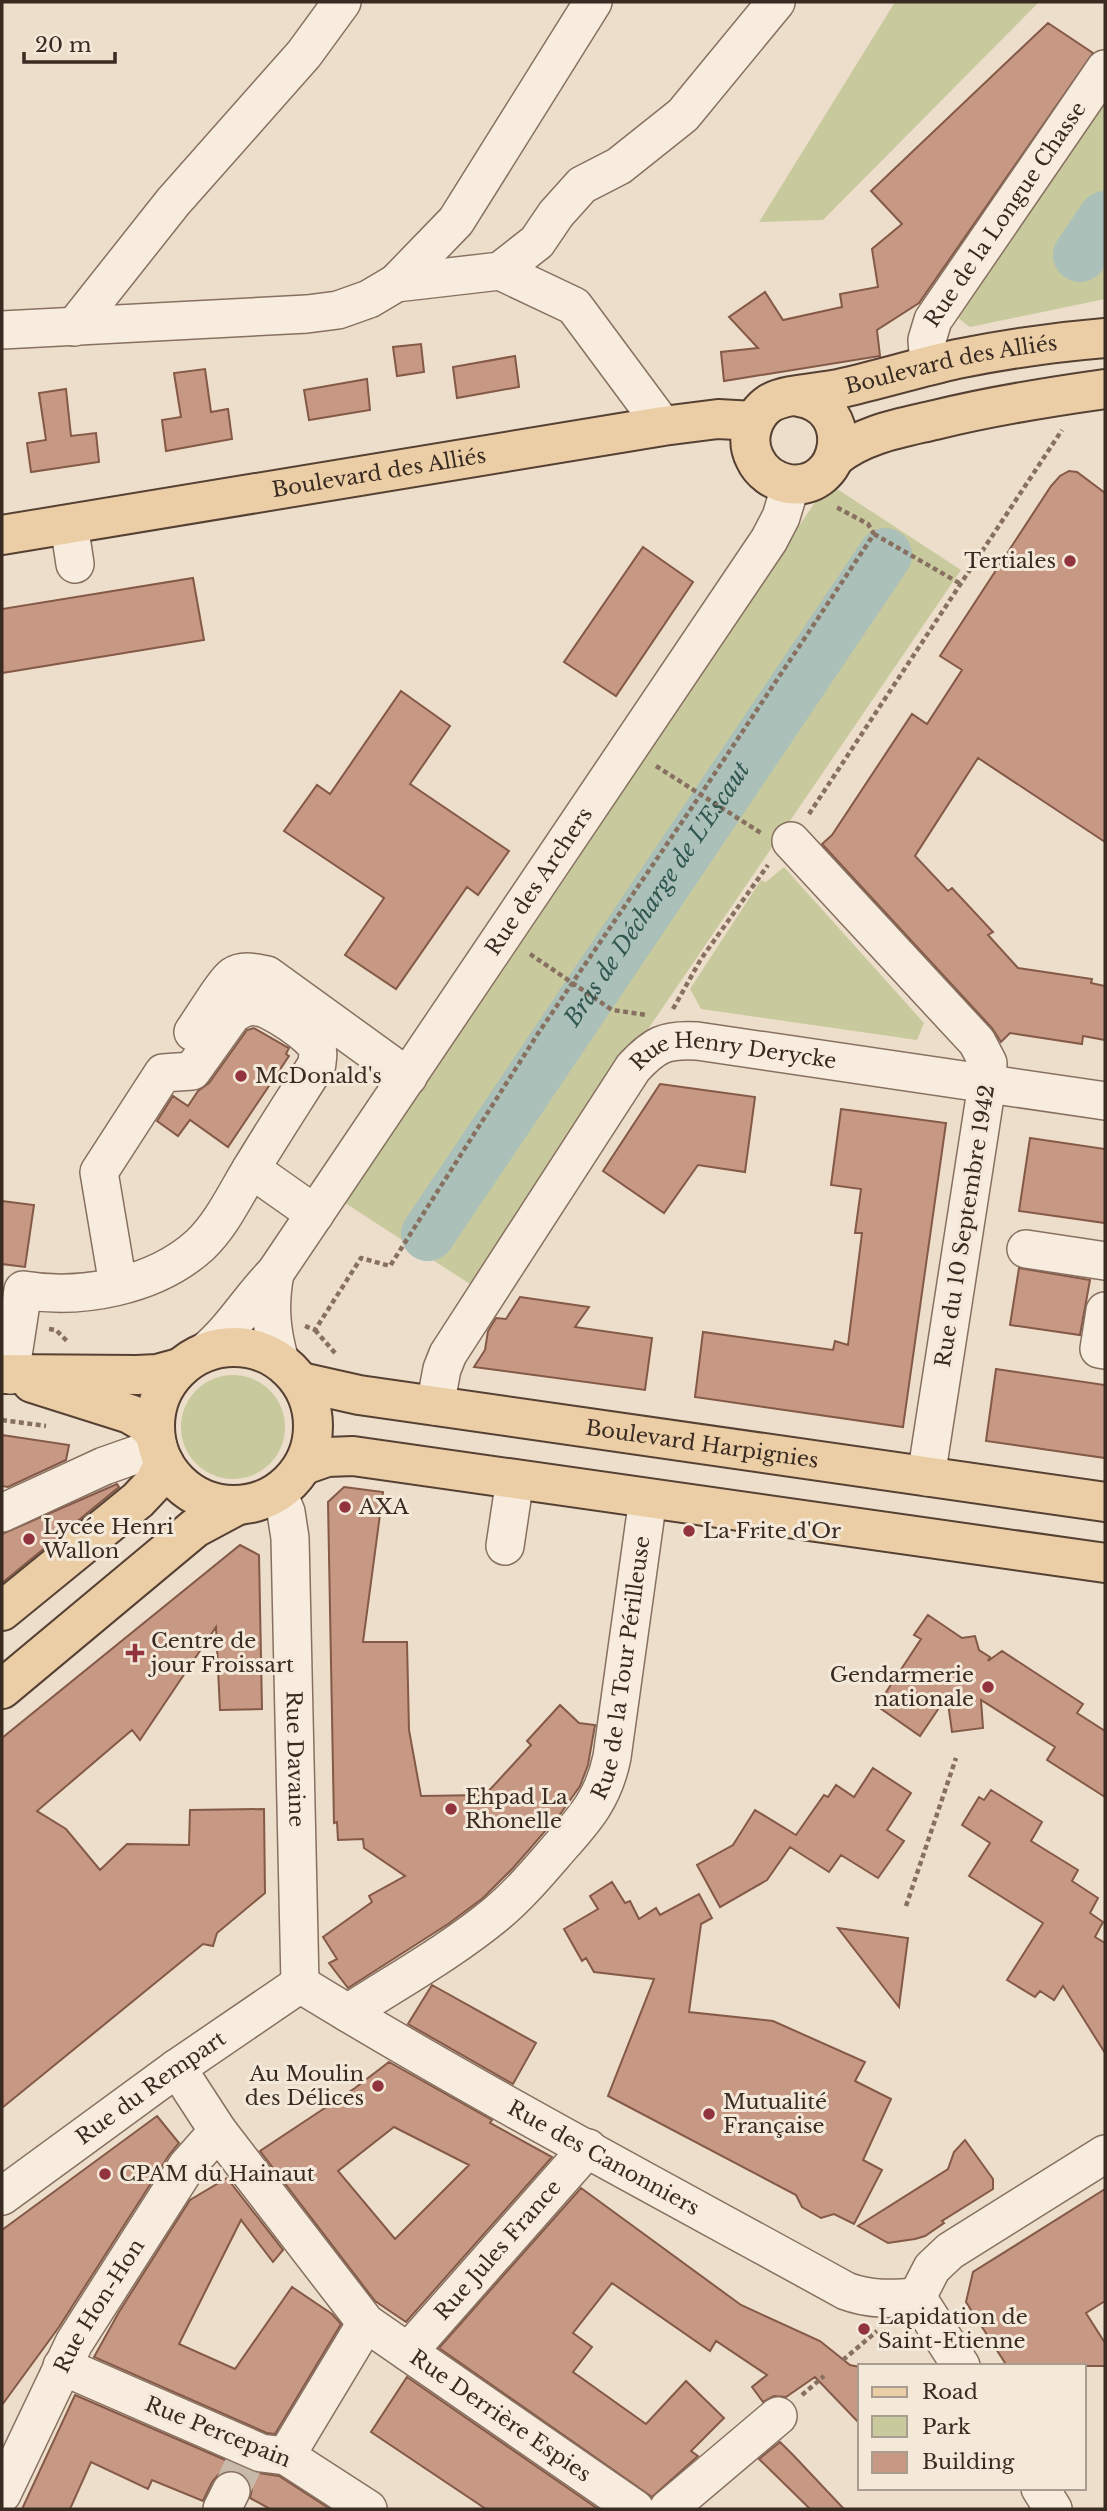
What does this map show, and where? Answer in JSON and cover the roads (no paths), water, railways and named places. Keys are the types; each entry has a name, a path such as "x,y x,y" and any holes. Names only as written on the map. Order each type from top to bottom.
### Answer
{"main road":[{"name":"Boulevard des Alliés","path":"2,535 663,426 718,419 754,421 762,410 785,397 799,397 929,366 1038,345 1105,338"},
{"path":"754,421 750,440 754,459 766,474 791,484 817,477 828,468 835,457 851,445 895,429 995,407 1097,390"},
{"name":"Boulevard des Alliés","path":"799,397 817,403 831,417 838,437 835,457"},
{"name":"Boulevard Harpignies","path":"6,1374 157,1374 225,1347 244,1347 263,1352 291,1372 341,1392 1105,1502"},
{"path":"2,1611 138,1500 154,1483 159,1448 156,1413 162,1393 192,1360"},
{"path":"6,1374 76,1399 130,1414 142,1421 182,1486 199,1497 218,1504 238,1505 259,1501 278,1493 303,1465 311,1447 314,1428 309,1399 291,1372"},
{"path":"303,1465 327,1457 353,1455 1105,1563"},
{"path":"2,1689 195,1528 238,1505"}],"street":[{"path":"74,327 173,202 304,54 342,2"},
{"path":"2,330 284,316 338,310 369,299 396,283 456,221 593,2"},
{"path":"396,283 500,271 537,242 556,214 582,185 619,166 683,115 776,2"},
{"name":"Rue de la Longue Chasse","path":"929,366 927,340 933,320 1105,69"},
{"path":"500,271 574,306 663,426"},
{"name":"Rue des Archers","path":"192,1360 228,1331 249,1300 275,1273 769,540 781,517 791,484"},
{"path":"69,524 75,564"},
{"name":"Rue du 10 Septembre 1942","path":"791,841 977,1042 988,1063 987,1084 926,1477"},
{"path":"118,1285 99,1172 163,1073 234,975 243,972 267,975 408,1077"},
{"path":"6,1374 23,1290 70,1294 118,1285 168,1267 200,1244 223,1215 317,1065 317,1046 270,1010 249,1007 232,1015 192,1071 163,1073"},
{"name":"Rue Henry Derycke","path":"435,1406 442,1369 448,1354 633,1068 649,1050 670,1041 697,1041 1105,1101"},
{"path":"251,1169 315,1214"},
{"path":"1026,1249 1105,1261"},
{"name":"Rue des Archers","path":"275,1273 270,1317 291,1372"},
{"path":"1105,1311 1100,1349 1105,1350"},
{"path":"2,1513 104,1466 159,1448"},
{"path":"505,1546 515,1479"},
{"name":"Rue Davaine","path":"278,1493 286,1512 290,1538 300,1984"},
{"name":"Rue de la Tour Périlleuse","path":"348,2013 495,1915 537,1874 595,1806 608,1777 612,1757 648,1498"},
{"name":"Rue des Canonniers","path":"300,1984 846,2291 883,2299 917,2297"},
{"name":"Rue du Rempart","path":"2,2196 177,2068 300,1984"},
{"name":"Rue Derrière Espies","path":"177,2068 218,2131 366,2323 635,2509"},
{"name":"Rue Hon-Hon","path":"2,2494 74,2343 187,2166 218,2131"},
{"name":"Rue Jules France","path":"408,2352 588,2148"},
{"path":"960,2364 917,2297 932,2268 950,2251 1105,2154"},
{"path":"286,2456 366,2323"},
{"name":"Rue Percepain","path":"62,2366 248,2454 286,2456 368,2509"},
{"path":"668,2509 778,2416"},
{"path":"1041,2490 1053,2509"}],"waterway":[{"name":"Bras de Décharge de L'Escaut","path":"1080,255 1105,218"},
{"name":"Bras de Décharge de L'Escaut","path":"428,1234 885,555"}],"tunnel":[{"path":"231,2491 246,2459"}],"place":[{"name":"Tertiales","path":"1070,561"},
{"name":"McDonald's","path":"241,1076"},
{"name":"AXA","path":"345,1507"},
{"name":"La Frite d'Or","path":"689,1531"},
{"name":"Lycée Henri Wallon","path":"29,1539"},
{"name":"Centre de jour Froissart","path":"135,1653"},
{"name":"Gendarmerie nationale","path":"988,1687"},
{"name":"Ehpad La Rhonelle","path":"451,1809"},
{"name":"Au Moulin des Délices","path":"378,2086"},
{"name":"Mutualité Française","path":"709,2114"},
{"name":"CPAM du Hainaut","path":"105,2174"},
{"name":"Lapidation de Saint-Etienne","path":"864,2329"}]}
